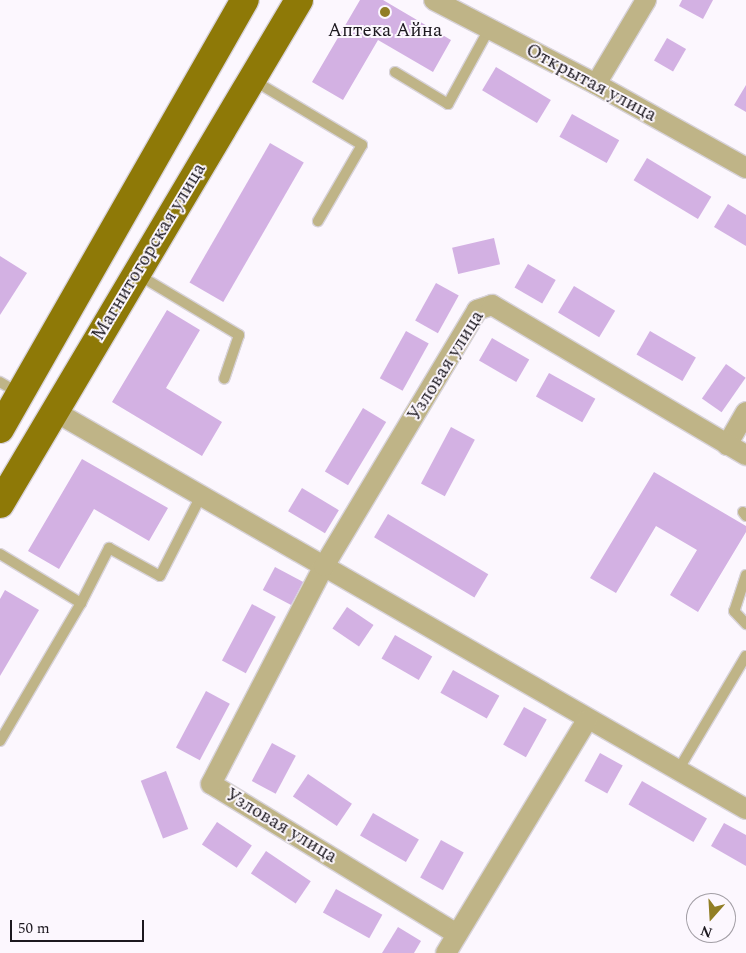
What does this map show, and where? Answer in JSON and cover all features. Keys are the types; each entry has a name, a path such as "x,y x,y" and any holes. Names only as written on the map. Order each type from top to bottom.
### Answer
{"main road":[{"name":"Магнитогорская улица","path":"0,428 10,388 245,0"},
{"name":"Магнитогорская улица","path":"0,504 298,0"}],"street":[{"name":"Открытая улица","path":"434,0 596,84 746,168"},
{"path":"596,84 646,0"},
{"name":"Узловая улица","path":"458,934 212,784 324,566 477,310 485,305 492,305 746,455"},
{"path":"54,410 677,772 746,809"},
{"path":"728,445 746,412"},
{"path":"446,953 587,720"}],"lane":[{"path":"395,72 448,104 489,29"},
{"path":"252,80 362,145 318,221"},
{"path":"136,274 239,335 224,379"},
{"path":"0,741 81,603 109,548 160,576 201,496"},
{"path":"0,554 81,603"},
{"path":"746,575 734,611 746,624"},
{"path":"677,772 746,656"}],"building":[{"path":"360,0 383,0 451,40 433,72 378,40 343,100 312,82"},
{"path":"682,0 713,0 703,19 679,6"},
{"path":"667,38 686,49 673,72 654,61"},
{"path":"496,67 551,100 537,123 482,90"},
{"path":"746,85 746,112 734,105"},
{"path":"572,114 619,140 607,163 559,137"},
{"path":"270,143 304,162 223,302 190,282"},
{"path":"647,158 711,197 698,219 634,180"},
{"path":"728,204 746,215 746,246 714,227"},
{"path":"494,238 500,264 458,274 452,248"},
{"path":"0,256 27,273 0,315"},
{"path":"528,264 556,280 542,303 514,287"},
{"path":"436,283 459,296 438,333 415,321"},
{"path":"574,286 615,311 599,337 558,313"},
{"path":"167,310 200,330 166,388 222,422 202,456 112,402"},
{"path":"406,331 429,344 403,391 380,378"},
{"path":"650,331 696,358 682,381 636,354"},
{"path":"492,338 529,360 516,382 479,361"},
{"path":"726,364 746,378 722,412 702,398"},
{"path":"549,373 595,399 582,422 536,397"},
{"path":"363,408 386,422 348,485 325,471"},
{"path":"451,427 475,440 445,496 421,484"},
{"path":"82,459 168,508 149,541 94,509 59,569 28,551"},
{"path":"654,472 746,526 746,532 698,612 670,595 697,550 656,526 616,593 590,578"},
{"path":"302,488 339,510 325,533 288,511"},
{"path":"388,514 488,574 474,597 374,537"},
{"path":"275,567 303,582 291,605 263,590"},
{"path":"5,590 39,610 0,676 0,599"},
{"path":"252,604 276,617 246,673 222,661"},
{"path":"347,607 374,625 359,646 332,629"},
{"path":"395,635 432,656 419,680 382,658"},
{"path":"453,670 499,696 487,718 440,693"},
{"path":"206,691 230,704 200,760 176,748"},
{"path":"524,707 547,720 526,757 503,745"},
{"path":"272,743 296,756 276,794 252,781"},
{"path":"600,753 623,766 607,794 584,781"},
{"path":"166,771 188,829 163,839 141,781"},
{"path":"308,774 352,804 337,826 293,796"},
{"path":"642,781 707,818 693,842 628,804"},
{"path":"373,813 419,840 406,862 360,836"},
{"path":"217,822 252,845 237,868 202,844"},
{"path":"724,823 746,835 746,866 711,846"},
{"path":"441,840 464,853 443,890 420,878"},
{"path":"266,851 311,881 296,904 251,873"},
{"path":"336,889 382,915 369,938 323,913"},
{"path":"398,927 421,941 414,953 382,953"}],"place":[{"name":"Аптека Айна","path":"385,12"}]}
